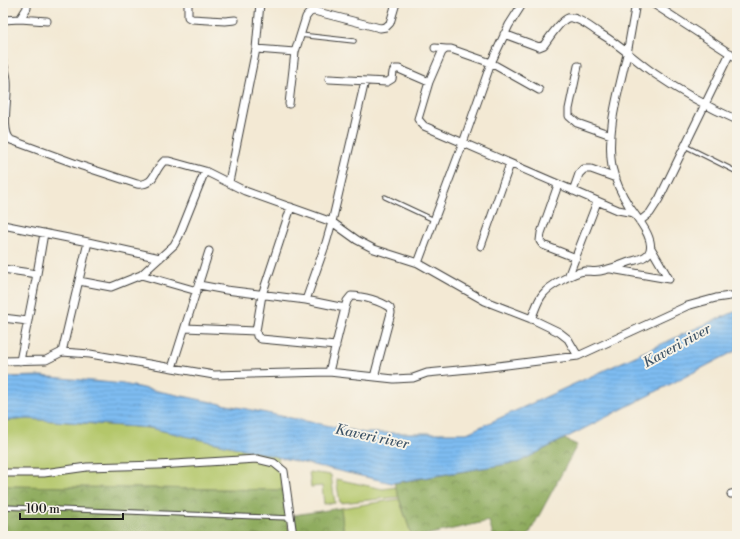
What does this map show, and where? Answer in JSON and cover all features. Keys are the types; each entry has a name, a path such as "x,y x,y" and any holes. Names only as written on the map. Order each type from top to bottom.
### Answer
{"street":[{"path":"20,19 27,3"},
{"path":"188,3 188,17 192,19 225,21 235,20"},
{"path":"229,182 256,49 260,3"},
{"path":"289,104 295,52 306,17 310,12 314,11 380,28 386,27 390,22 396,3"},
{"path":"610,268 669,279 651,248 650,241 640,221 625,197 616,178 612,163 611,135 616,101 636,3"},
{"path":"652,3 737,58"},
{"path":"733,3 737,6"},
{"path":"418,263 491,63 520,4"},
{"path":"504,34 539,47 544,45 564,20 570,18 576,19 606,37 674,87 737,120"},
{"path":"3,20 20,19 47,21"},
{"path":"435,48 451,49 491,63 539,90"},
{"path":"256,49 295,52"},
{"path":"446,49 442,52 429,82 418,119 424,126 597,202 618,210 634,213"},
{"path":"640,221 654,208 730,53"},
{"path":"3,62 5,81 3,129 7,138 89,169 137,184 143,185 148,183 164,161 205,171 245,191 332,222 357,240 374,248 418,263 485,302 531,319 563,335 568,339 578,356"},
{"path":"578,66 569,109 569,116 577,123 611,135"},
{"path":"329,79 390,81 395,69 399,69 429,82"},
{"path":"306,300 332,222 365,81"},
{"path":"481,246 510,164"},
{"path":"573,191 579,174 584,169 591,169 616,178"},
{"path":"79,282 111,287 141,276 174,245 205,171"},
{"path":"558,185 541,233 540,241 544,245 576,258"},
{"path":"568,277 597,202"},
{"path":"291,207 262,295 256,331 257,336 261,339 336,346"},
{"path":"3,225 160,258"},
{"path":"20,361 44,233"},
{"path":"62,352 88,242"},
{"path":"531,319 539,299 551,287 580,272 598,271 642,258 648,254 651,248"},
{"path":"172,368 210,251"},
{"path":"3,269 37,274"},
{"path":"141,276 198,288 306,300 344,308"},
{"path":"3,361 46,360 62,352 90,354 214,375 329,372 394,379 413,378 427,373 578,356 687,306 716,298 737,295"},
{"path":"329,372 344,308 351,296 357,296 385,304 390,308 374,377"},
{"path":"3,318 28,322"},
{"path":"184,328 256,331"},
{"path":"3,473 44,473 87,467 158,465 257,459 274,463 284,471 293,536"}],"lane":[{"path":"300,35 354,42"},
{"path":"685,146 737,172"},
{"path":"386,197 434,220"},
{"path":"3,507 290,518"}],"green space":[{"path":"28,419 150,428 278,457 283,490 3,486 3,421"},
{"path":"564,439 577,445 528,536 493,536 489,521 421,536 412,536 394,483 519,462"},
{"path":"309,472 331,475 335,503 324,504 322,486 311,487"},
{"path":"336,479 383,489 396,487 399,497 340,503"},
{"path":"3,486 283,490 290,536 86,536 60,534 59,536 3,536"},
{"path":"399,499 412,536 344,536 341,508"},
{"path":"341,508 344,536 296,536 294,515"}],"water":[{"name":"Kaveri river","path":"737,311 737,350 519,462 392,483 150,428 28,419 3,421 3,377 41,376 123,384 365,433 467,433"}]}
